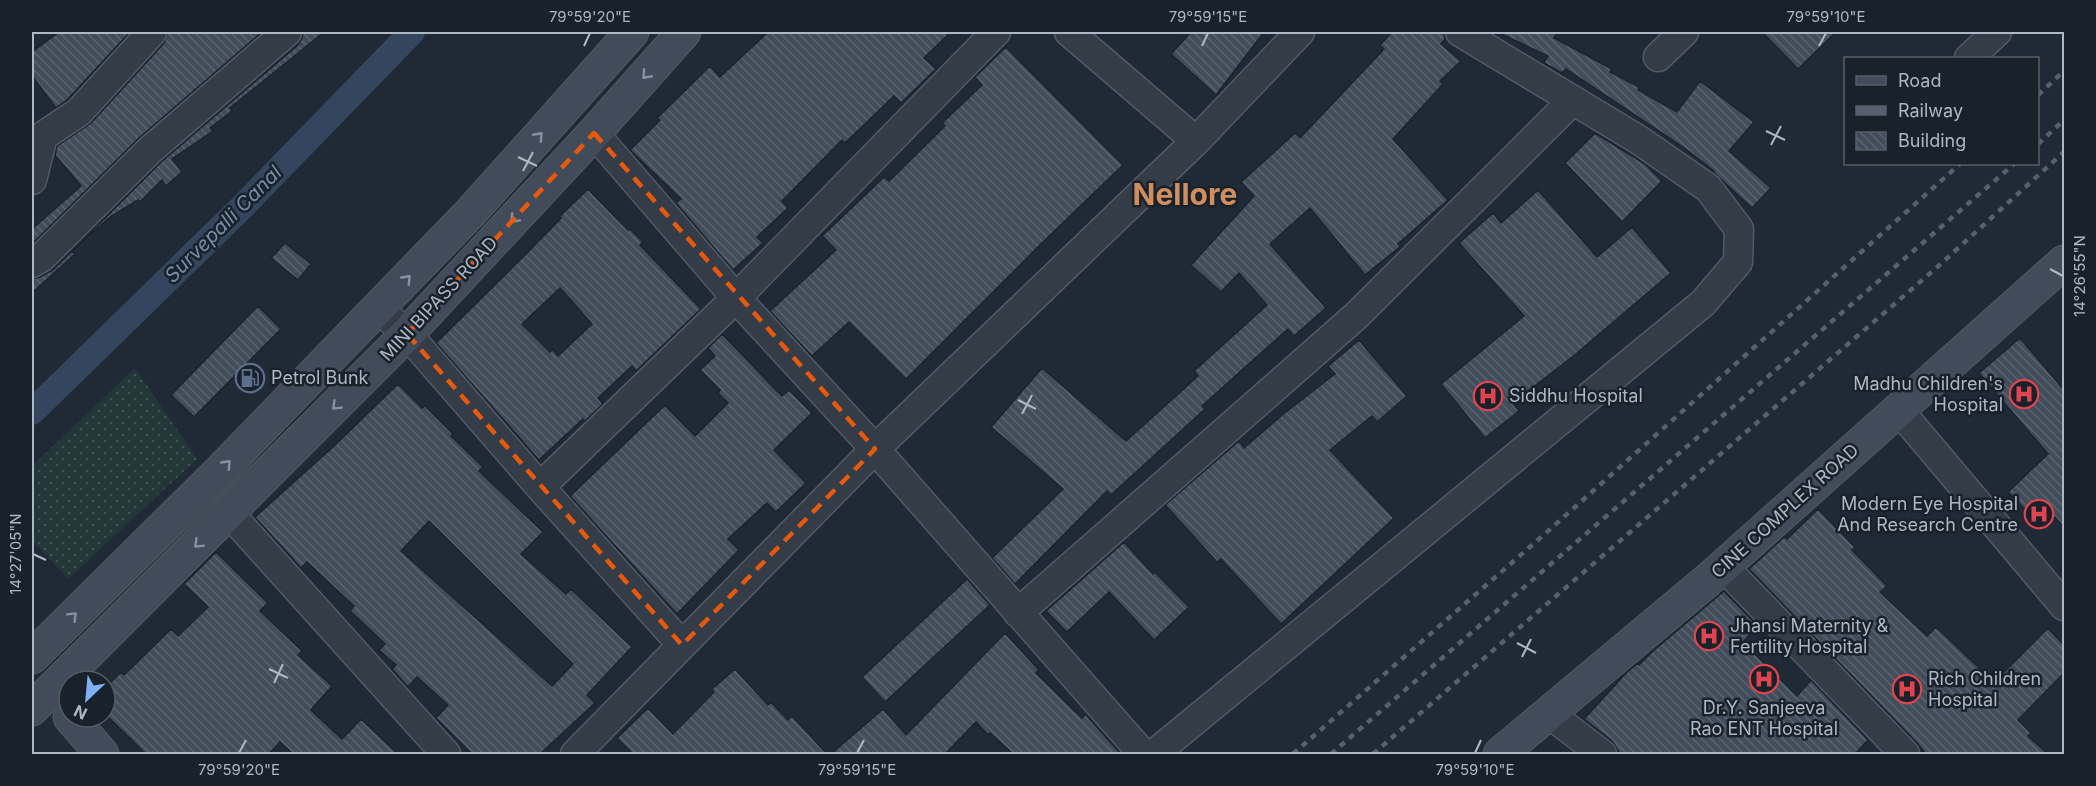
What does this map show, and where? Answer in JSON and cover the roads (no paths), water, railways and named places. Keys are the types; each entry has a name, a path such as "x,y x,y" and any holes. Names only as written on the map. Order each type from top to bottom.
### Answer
{"main road":[{"path":"34,648 219,472 471,212 632,32"},
{"name":"MINI BIPASS ROAD","path":"40,700 407,334 594,134 684,32"},
{"name":"CINE COMPLEX ROAD","path":"1500,754 1723,566 2064,262"},
{"path":"40,700 57,709"},
{"path":"81,729 102,754"}],"street":[{"path":"32,180 43,136 79,112 152,32"},
{"path":"32,263 41,258 150,150 287,32"},
{"path":"540,487 736,298 996,32"},
{"path":"1069,32 1196,141"},
{"path":"575,754 875,449 1196,141 1300,32"},
{"path":"1154,754 1704,303 1738,262 1739,229 1708,188 1639,140 1460,32"},
{"path":"1658,57 1684,32"},
{"path":"1970,57 1998,32"},
{"path":"1018,613 1356,316 1573,100"},
{"path":"594,134 736,298 875,449 1143,754"},
{"path":"378,308 407,334 682,645"},
{"path":"1898,409 2064,606"},
{"path":"229,513 446,754"},
{"path":"1723,566 1905,754"},
{"path":"1548,712 1602,754"}],"waterway":[{"name":"Survepalli Canal","path":"32,412 240,209 412,32"}],"railway":[{"path":"2039,94 2064,71"},
{"path":"2039,143 2064,120"},
{"path":"1373,754 1935,269 2064,152"},
{"path":"1293,754 1547,532 1959,165"},
{"path":"1331,754 2013,165"}],"place":[{"name":"Petrol Bunk","path":"250,378"},
{"name":"Madhu Children's Hospital","path":"2024,394"},
{"name":"Siddhu Hospital","path":"1488,396"},
{"name":"Modern Eye Hospital And Research Centre","path":"2039,514"},
{"name":"Jhansi Maternity & Fertility Hospital","path":"1709,636"},
{"name":"Dr.Y. Sanjeeva Rao ENT Hospital","path":"1764,679"},
{"name":"Rich Children Hospital","path":"1907,689"}],"district":[{"name":"Nellore","path":"1185,195"}]}
